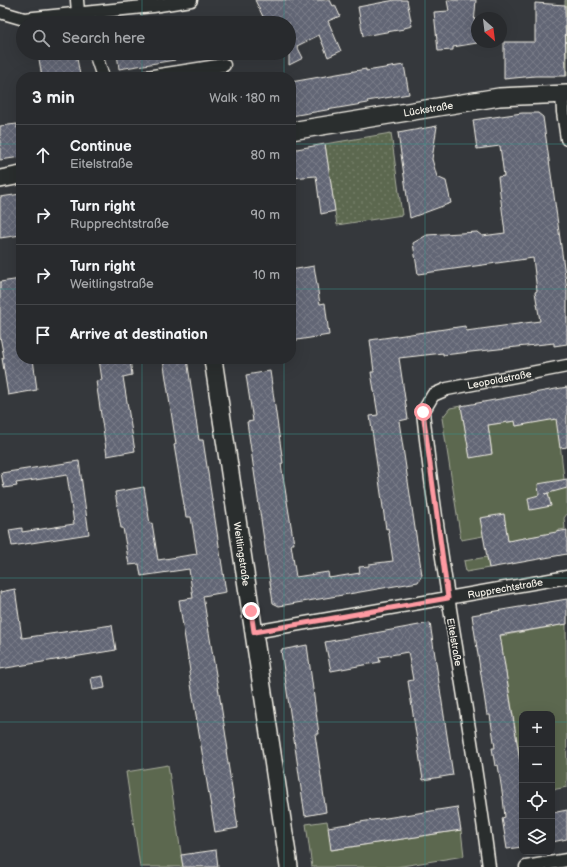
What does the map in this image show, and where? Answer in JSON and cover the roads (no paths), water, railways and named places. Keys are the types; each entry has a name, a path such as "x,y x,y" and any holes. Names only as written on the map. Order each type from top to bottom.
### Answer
{"street":[{"path":"77,0 80,16"},
{"path":"92,16 191,0"},
{"path":"0,12 16,17"},
{"path":"97,60 101,72"},
{"path":"179,72 224,65"},
{"path":"565,94 563,112 567,139"},
{"name":"Lückstraße","path":"296,130 499,97 565,94"},
{"path":"0,179 16,176"},
{"name":"Weitlingstraße","path":"214,364 289,867"},
{"name":"Leopoldstraße","path":"433,395 446,390 567,366"},
{"name":"Eitelstraße","path":"433,395 423,412 448,598 459,661 489,867"},
{"name":"Rupprechtstraße","path":"254,632 567,577"},
{"path":"526,867 567,860"}]}
